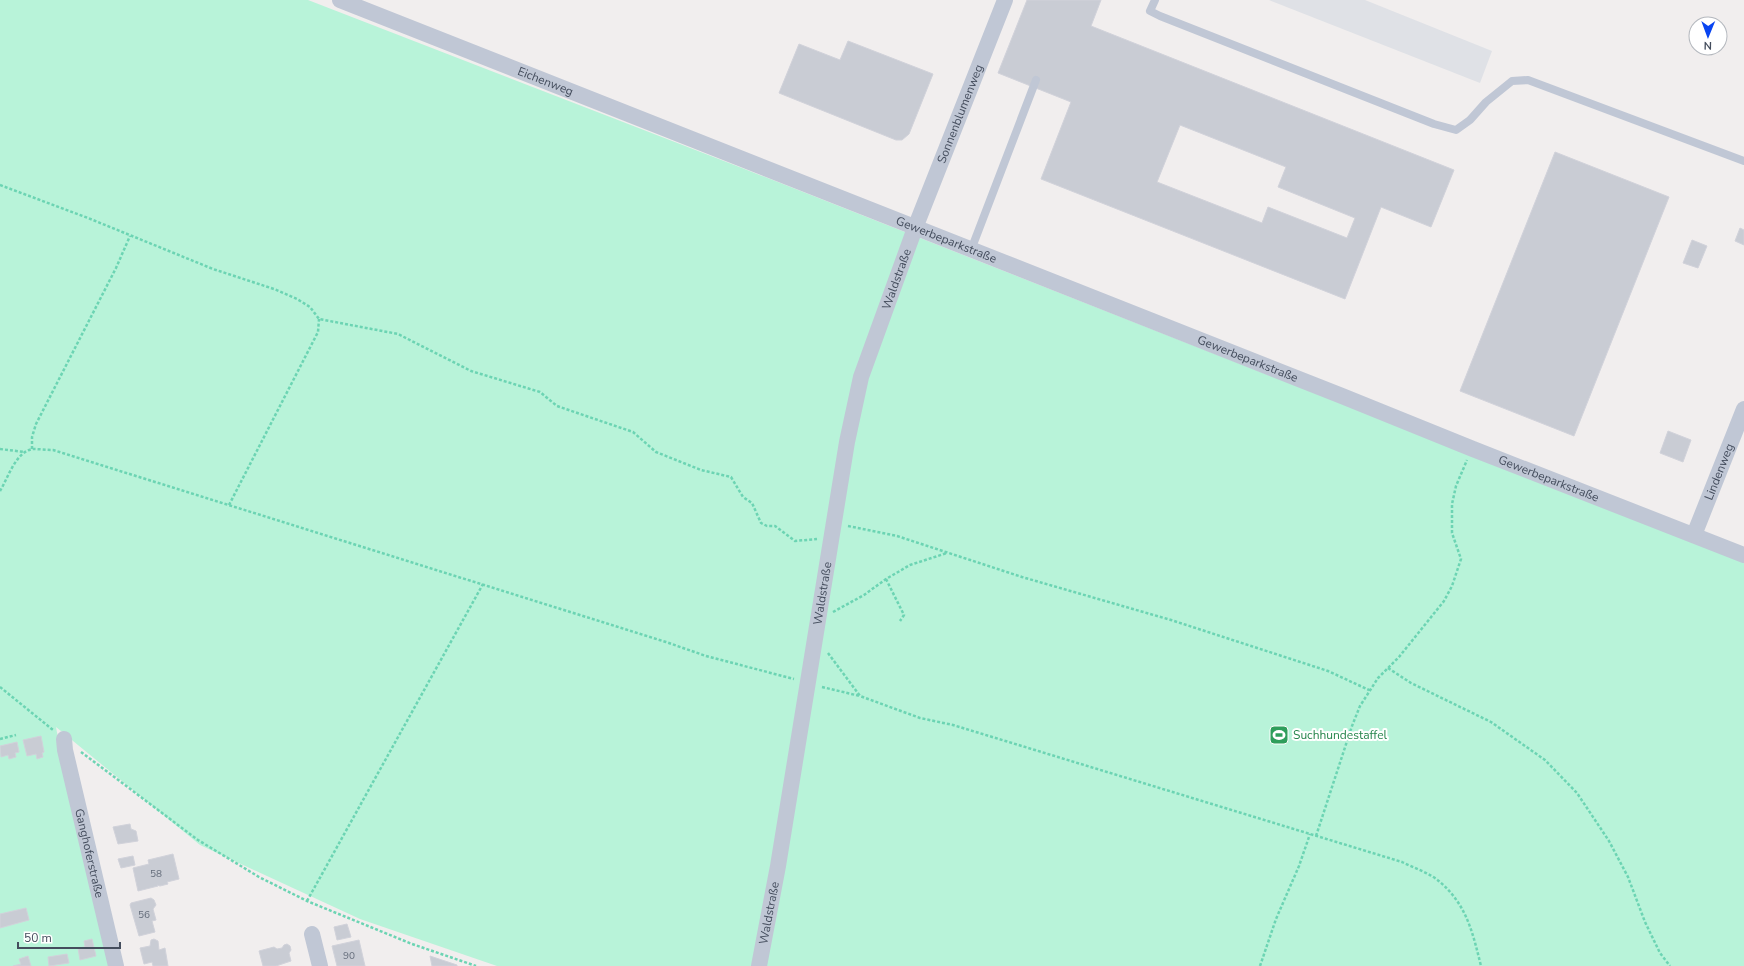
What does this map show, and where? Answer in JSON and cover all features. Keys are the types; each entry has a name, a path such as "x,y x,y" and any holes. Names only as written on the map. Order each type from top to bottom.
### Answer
{"street":[{"name":"Eichenweg","path":"340,0 751,163"},
{"name":"Sonnenblumenweg","path":"915,228 1005,0"},
{"name":"Gewerbeparkstraße","path":"751,163 1744,555"},
{"name":"Waldstraße","path":"759,966 778,866 834,532 847,442 861,377 915,228"},
{"name":"Lindenweg","path":"1694,535 1744,409"},
{"name":"Ganghoferstraße","path":"64,739 65,750 116,966"},
{"path":"312,934 320,966"}],"lane":[{"path":"1154,0 1150,11 1160,16 1434,124 1456,130 1470,120 1486,102 1512,81 1528,80 1744,161"},
{"path":"971,250 1036,80"}],"path":[{"path":"0,185 88,218 213,269 274,289 297,299 310,308 319,319 398,334 471,371 540,392 556,406 633,432 656,452 701,470 731,477 743,497 752,503 760,523 767,526 775,526 795,541 834,532 897,536 948,553 959,555 1022,577 1164,618 1282,656 1328,671 1370,690"},
{"path":"32,449 32,437 36,424 116,268 130,236"},
{"path":"229,505 318,332 319,319"},
{"path":"0,449 24,452 32,449 52,450 483,584 706,656 860,696 920,718 953,725 1402,862 1439,881 1457,899 1469,922 1481,966"},
{"path":"1316,836 1352,726 1370,690 1444,601 1457,572 1461,559 1452,533 1452,504 1462,469 1473,449"},
{"path":"0,490 24,452"},
{"path":"819,615 833,612 864,595 886,579 910,565 948,553"},
{"path":"886,579 904,615 900,621"},
{"path":"307,901 483,584"},
{"path":"816,638 860,696"},
{"path":"1388,668 1411,683 1491,722 1545,760 1577,793 1609,841 1628,877 1644,922 1660,953 1670,966"},
{"path":"0,687 64,739 198,840 259,877 307,901 412,944 476,966"},
{"path":"0,739 16,735"},
{"path":"1260,966 1276,919 1299,866 1310,834"}],"shaded area":[{"path":"1269,0 1365,0 1492,51 1480,83"}],"green space":[{"path":"0,0 308,0 742,168 1744,562 1744,966 497,966 360,919 200,845 56,727 64,770 110,966 0,966"}],"building":[{"path":"1027,0 1101,0 1091,26 1454,170 1431,227 1381,207 1345,299 1041,179 1071,102 998,73","holes":["1180,125 1286,167 1278,187 1355,218 1347,238 1268,207 1262,223 1157,182"]},
{"path":"848,41 933,74 909,134 902,140 896,140 779,93 799,44 840,60"},
{"path":"1555,152 1669,197 1574,436 1460,391"},
{"path":"1740,228 1744,230 1744,245 1735,241"},
{"path":"1692,240 1707,246 1698,268 1683,263"},
{"path":"1668,431 1691,440 1683,462 1660,453"},
{"path":"41,736 44,752 42,753 43,757 37,759 36,754 27,756 23,740"},
{"path":"17,742 19,752 15,753 16,757 9,759 8,755 1,757 0,746"},
{"path":"130,824 131,829 136,831 138,841 118,844 113,827"},
{"path":"173,854 179,879 167,882 168,884 160,886 157,885 158,886 138,891 133,868 149,864 148,860"},
{"path":"133,856 135,865 121,868 118,859"},
{"path":"151,898 154,900 156,905 153,909 156,920 152,921 155,932 139,936 130,905 131,903"},
{"path":"26,908 29,920 0,928 0,914"},
{"path":"347,924 351,937 337,940 334,927"},
{"path":"92,939 96,956 80,960 78,948 85,947 84,941"},
{"path":"154,939 158,941 159,950 165,948 168,966 153,966 152,962 144,964 140,948 150,946 151,940"},
{"path":"359,940 365,966 337,966 332,946"},
{"path":"287,944 290,946 291,950 289,953 291,961 276,966 263,966 259,951 274,947 277,949 282,948"},
{"path":"67,954 69,963 49,966 48,957"},
{"path":"28,956 31,966 13,966 21,964 19,959"},
{"path":"430,956 457,965 457,966 432,966"}],"place":[{"name":"Suchhundestaffel","path":"1279,735"}]}
